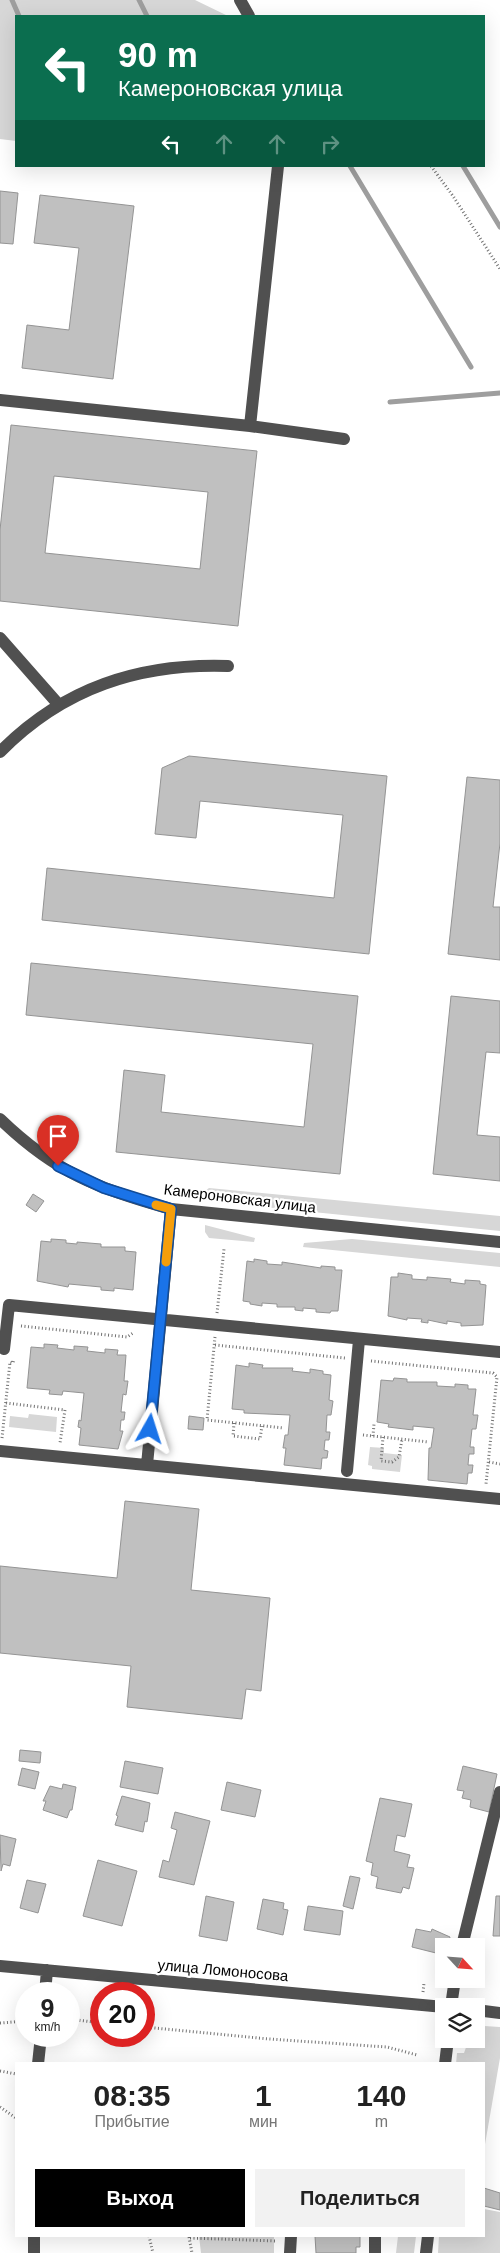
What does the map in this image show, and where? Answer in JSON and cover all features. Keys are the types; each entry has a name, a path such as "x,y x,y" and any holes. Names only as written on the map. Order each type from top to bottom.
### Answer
{"street":[{"path":"240,0 248,15"},
{"path":"250,426 278,167"},
{"path":"0,400 250,426 344,439"},
{"path":"0,638 59,705"},
{"path":"0,752 46,712 106,683 161,668 228,666"},
{"name":"Камероновская улица","path":"0,1119 29,1147 80,1178 120,1194 171,1209 500,1242"},
{"path":"147,1465 171,1209"},
{"path":"9,1351 10,1305 359,1340 500,1352"},
{"path":"347,1471 359,1340"},
{"path":"0,1451 500,1499"},
{"path":"464,1938 500,1792"},
{"name":"улица Ломоносова","path":"0,1966 435,2006"},
{"path":"46,1982 47,1970"},
{"path":"485,2011 500,2013"},
{"path":"38,2062 40,2047"},
{"path":"445,2062 447,2048"},
{"path":"34,2237 34,2253"},
{"path":"375,2237 375,2253"},
{"path":"426,2253 428,2237"}],"path":[{"path":"431,167 454,196 500,269"},
{"path":"224,1249 207,1420 284,1428"},
{"path":"18,1326 127,1336 133,1333"},
{"path":"214,1345 494,1373 497,1377 486,1487"},
{"path":"9,1351 13,1363 10,1362 2,1438 10,1439"},
{"path":"6,1403 65,1410 62,1444 53,1443"},
{"path":"234,1423 233,1436 260,1439 262,1426"},
{"path":"373,1436 374,1424"},
{"path":"350,1434 429,1442"},
{"path":"383,1437 381,1461 392,1462 400,1457 402,1439"},
{"path":"489,1462 500,1464"},
{"path":"0,2023 15,2022"},
{"path":"155,2027 249,2038 387,2047 417,2055"},
{"path":"0,2071 15,2074"},
{"path":"0,2106 15,2117"},
{"path":"149,2237 153,2253"},
{"path":"192,2253 190,2237 290,2244"}],"shaded area":[{"path":"0,0 195,0 226,15 15,15 15,141 0,139"},
{"path":"209,1188 500,1216 500,1231 216,1202 216,1198 202,1197 202,1193"},
{"path":"205,1225 255,1238 254,1242 209,1238 205,1232"},
{"path":"352,1239 500,1253 500,1267 303,1247 304,1243"},
{"path":"29,1414 57,1417 56,1432 9,1427 10,1416 28,1418"},
{"path":"370,1447 384,1448 384,1453 402,1455 400,1472 372,1469 372,1466 368,1465"},
{"path":"485,2026 500,2027 500,2058 485,2144 485,2062 456,2062 457,2053 464,2053 466,2048 485,2048"},
{"path":"485,2209 500,2212 500,2253 438,2253 439,2237 485,2237"},
{"path":"199,2237 274,2237 274,2253 201,2253"},
{"path":"398,2237 416,2237 414,2253 396,2253"}],"building":[{"path":"0,191 18,193 13,244 0,243"},
{"path":"40,195 134,206 113,379 22,368 27,325 69,330 79,248 34,243"},
{"path":"11,425 257,451 238,626 0,601 0,530","holes":["54,476 208,492 200,569 45,553"]},
{"path":"189,756 387,776 369,954 42,920 47,868 334,898 343,815 200,801 196,838 155,834 162,768"},
{"path":"467,777 500,780 500,843 493,907 500,907 500,960 448,954"},
{"path":"31,963 358,996 340,1174 116,1152 124,1070 165,1075 161,1112 304,1127 313,1044 26,1015"},
{"path":"451,996 500,1001 500,1053 486,1052 477,1135 500,1137 500,1181 433,1174"},
{"path":"33,1194 44,1201 36,1212 26,1205"},
{"path":"51,1239 66,1240 66,1243 101,1244 101,1247 125,1247 125,1251 136,1252 133,1290 114,1288 114,1291 101,1290 101,1287 69,1284 68,1287 37,1281 41,1241 51,1242"},
{"path":"254,1259 267,1261 267,1264 282,1265 282,1262 321,1268 321,1266 335,1267 335,1270 342,1270 338,1311 331,1311 330,1313 316,1312 316,1309 303,1308 303,1311 295,1310 295,1307 277,1307 277,1304 262,1303 262,1306 243,1301 247,1261 254,1262"},
{"path":"398,1273 412,1275 412,1279 427,1280 427,1277 451,1279 450,1282 465,1284 465,1280 480,1281 480,1284 486,1285 483,1325 461,1326 461,1323 447,1321 447,1324 428,1320 428,1323 421,1322 422,1319 407,1318 407,1320 388,1316 391,1277 398,1277"},
{"path":"44,1344 58,1345 57,1348 74,1350 74,1346 88,1347 87,1351 105,1353 105,1349 118,1350 117,1355 126,1355 124,1381 128,1381 126,1395 123,1394 121,1412 125,1412 124,1420 121,1420 120,1431 123,1431 118,1449 79,1445 81,1428 78,1427 79,1420 81,1421 84,1393 63,1391 62,1395 49,1394 50,1390 27,1388 31,1347 44,1348"},
{"path":"249,1363 263,1365 262,1368 293,1368 292,1371 310,1373 310,1369 323,1371 323,1374 331,1375 329,1400 333,1401 331,1415 327,1415 326,1432 330,1432 329,1440 325,1440 324,1450 328,1451 327,1458 322,1458 321,1469 284,1465 286,1448 283,1448 285,1435 288,1435 290,1415 244,1413 244,1410 232,1409 236,1365 249,1367"},
{"path":"394,1378 407,1379 407,1382 437,1382 437,1386 455,1387 455,1384 468,1385 468,1389 476,1389 473,1415 478,1415 476,1429 472,1429 470,1447 474,1447 474,1454 469,1454 468,1465 473,1465 472,1473 468,1473 467,1484 428,1480 429,1448 431,1448 434,1428 413,1426 413,1430 388,1427 389,1424 377,1422 381,1380 393,1381"},
{"path":"189,1416 204,1418 203,1430 188,1429"},
{"path":"125,1501 199,1509 191,1590 270,1598 261,1691 246,1689 242,1719 127,1707 131,1666 0,1653 0,1566 117,1578"},
{"path":"20,1750 41,1752 40,1763 19,1761"},
{"path":"125,1761 163,1768 158,1794 120,1787"},
{"path":"463,1766 497,1774 489,1812 470,1807 471,1800 462,1798 464,1791 457,1790"},
{"path":"22,1768 39,1772 35,1789 18,1785"},
{"path":"227,1782 261,1790 255,1817 221,1810"},
{"path":"63,1784 76,1787 72,1810 70,1810 67,1818 43,1810 46,1801 43,1801 50,1786 62,1789"},
{"path":"122,1796 150,1803 147,1822 145,1821 143,1832 115,1825"},
{"path":"380,1798 412,1804 405,1837 397,1835 394,1851 410,1855 407,1867 414,1868 409,1889 403,1887 401,1893 376,1888 378,1877 371,1875 373,1863 366,1861"},
{"path":"175,1812 210,1821 194,1885 159,1877 163,1860 169,1862 177,1830 171,1828"},
{"path":"0,1835 16,1839 10,1866 3,1864 1,1871"},
{"path":"98,1860 137,1871 122,1926 83,1916"},
{"path":"350,1876 360,1878 353,1909 343,1906"},
{"path":"27,1880 46,1884 38,1913 20,1908"},
{"path":"206,1896 234,1902 227,1941 199,1936"},
{"path":"496,1896 500,1896 500,1936 493,1936"},
{"path":"263,1899 284,1903 283,1909 288,1910 283,1935 257,1929"},
{"path":"308,1906 343,1911 340,1935 304,1930"},
{"path":"416,1929 431,1932 432,1929 450,1937 435,1938 435,1953 412,1947"},
{"path":"485,2188 500,2193 500,2210 485,2206"},
{"path":"315,2237 360,2237 360,2247 356,2247 356,2253 316,2253"}],"waterway":[{"path":"12,0 19,15"},
{"path":"139,0 146,15"},
{"path":"351,167 471,367"},
{"path":"464,167 500,227"},
{"path":"390,402 500,393"}],"slow traffic":[{"path":"156,1205 171,1209 166,1262"}],"route":[{"path":"58,1166 104,1188 171,1209 150,1429"}]}
